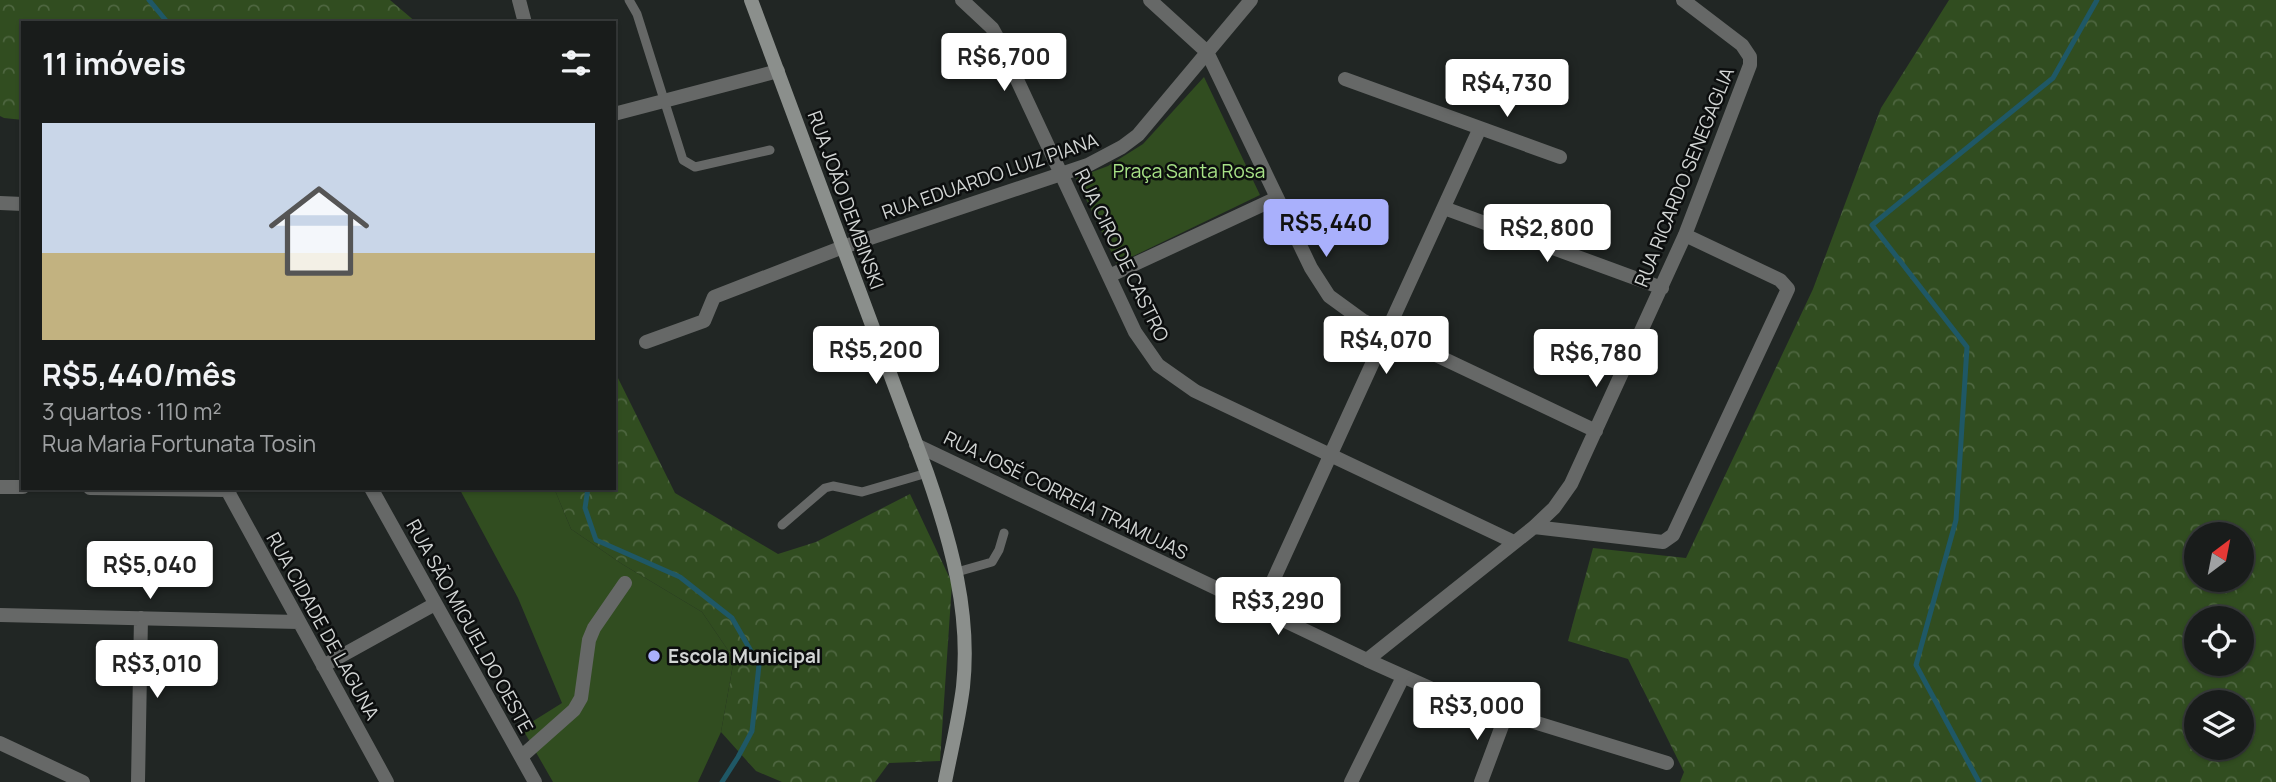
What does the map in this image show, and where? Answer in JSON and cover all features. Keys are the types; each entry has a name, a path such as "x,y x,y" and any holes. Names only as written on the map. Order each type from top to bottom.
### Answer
{"main road":[{"name":"RUA JOÃO DEMBINSKI","path":"751,0 950,541 964,627 963,686 945,782"}],"street":[{"path":"519,0 524,21"},
{"name":"RUA CIRO DE CASTRO","path":"962,0 998,37 1135,332 1157,365 1195,391 1514,542"},
{"path":"1150,0 1207,52 1311,268 1329,296 1345,309 1387,333 1596,431"},
{"name":"RUA EDUARDO LUIZ PIANA","path":"646,341 704,321 714,297 843,247 1105,158 1138,135 1251,0"},
{"name":"RUA RICARDO SENEGAGLIA","path":"1367,660 1534,527 1564,496 1596,431 1685,235 1748,72 1750,57 1742,45 1684,0"},
{"path":"616,113 778,71"},
{"path":"1345,79 1560,157"},
{"path":"1260,609 1480,128"},
{"path":"1109,276 1277,198"},
{"path":"0,203 21,204"},
{"path":"1444,208 1662,288"},
{"path":"1534,527 1663,542 1673,535 1788,289 1780,281 1685,235"},
{"name":"RUA JOSÉ CORREIA TRAMUJAS","path":"916,445 1443,694 1667,763"},
{"path":"0,487 21,487"},
{"name":"RUA CIDADE DE LAGUNA","path":"229,490 387,782"},
{"name":"RUA SÃO MIGUEL DO OESTE","path":"372,490 535,782"},
{"path":"521,757 574,710 583,691 589,640 594,628 625,583"},
{"path":"323,666 435,604"},
{"path":"0,615 299,622"},
{"path":"138,782 141,618"},
{"path":"1350,782 1403,677"},
{"path":"1481,782 1506,715"},
{"path":"0,743 83,782"}],"lane":[{"path":"629,0 665,100 683,160 695,167 771,150"},
{"path":"782,526 825,488 833,486 862,492 926,473"},
{"path":"957,572 992,562 1004,533"}],"green space":[{"path":"0,0 390,0 415,21 21,21 21,120 0,116"},
{"path":"1949,0 2276,0 2276,782 1680,782 1684,772 1628,659 1568,641 1593,548 1686,558 1813,289 1881,108"},
{"name":"Praça Santa Rosa","path":"1204,77 1260,195 1117,264 1076,178 1108,166 1143,144"},
{"path":"616,374 675,493 778,554 816,542 910,494 952,583 940,761 889,763 875,782 782,782 756,771 721,732 734,659 702,612 622,564 571,529 555,490 616,490"},
{"path":"460,490 555,490 571,529 622,564 702,612 734,659 721,732 698,782 553,782 522,728 562,703 518,598"}],"waterway":[{"path":"149,0 166,21"},
{"path":"1979,782 1916,665 1956,520 1967,347 1872,225 2053,78 2097,0"},
{"path":"588,490 585,508 596,540 680,577 732,618 759,665 752,731 722,782"}],"place":[{"name":"Escola Municipal","path":"654,656"}]}
